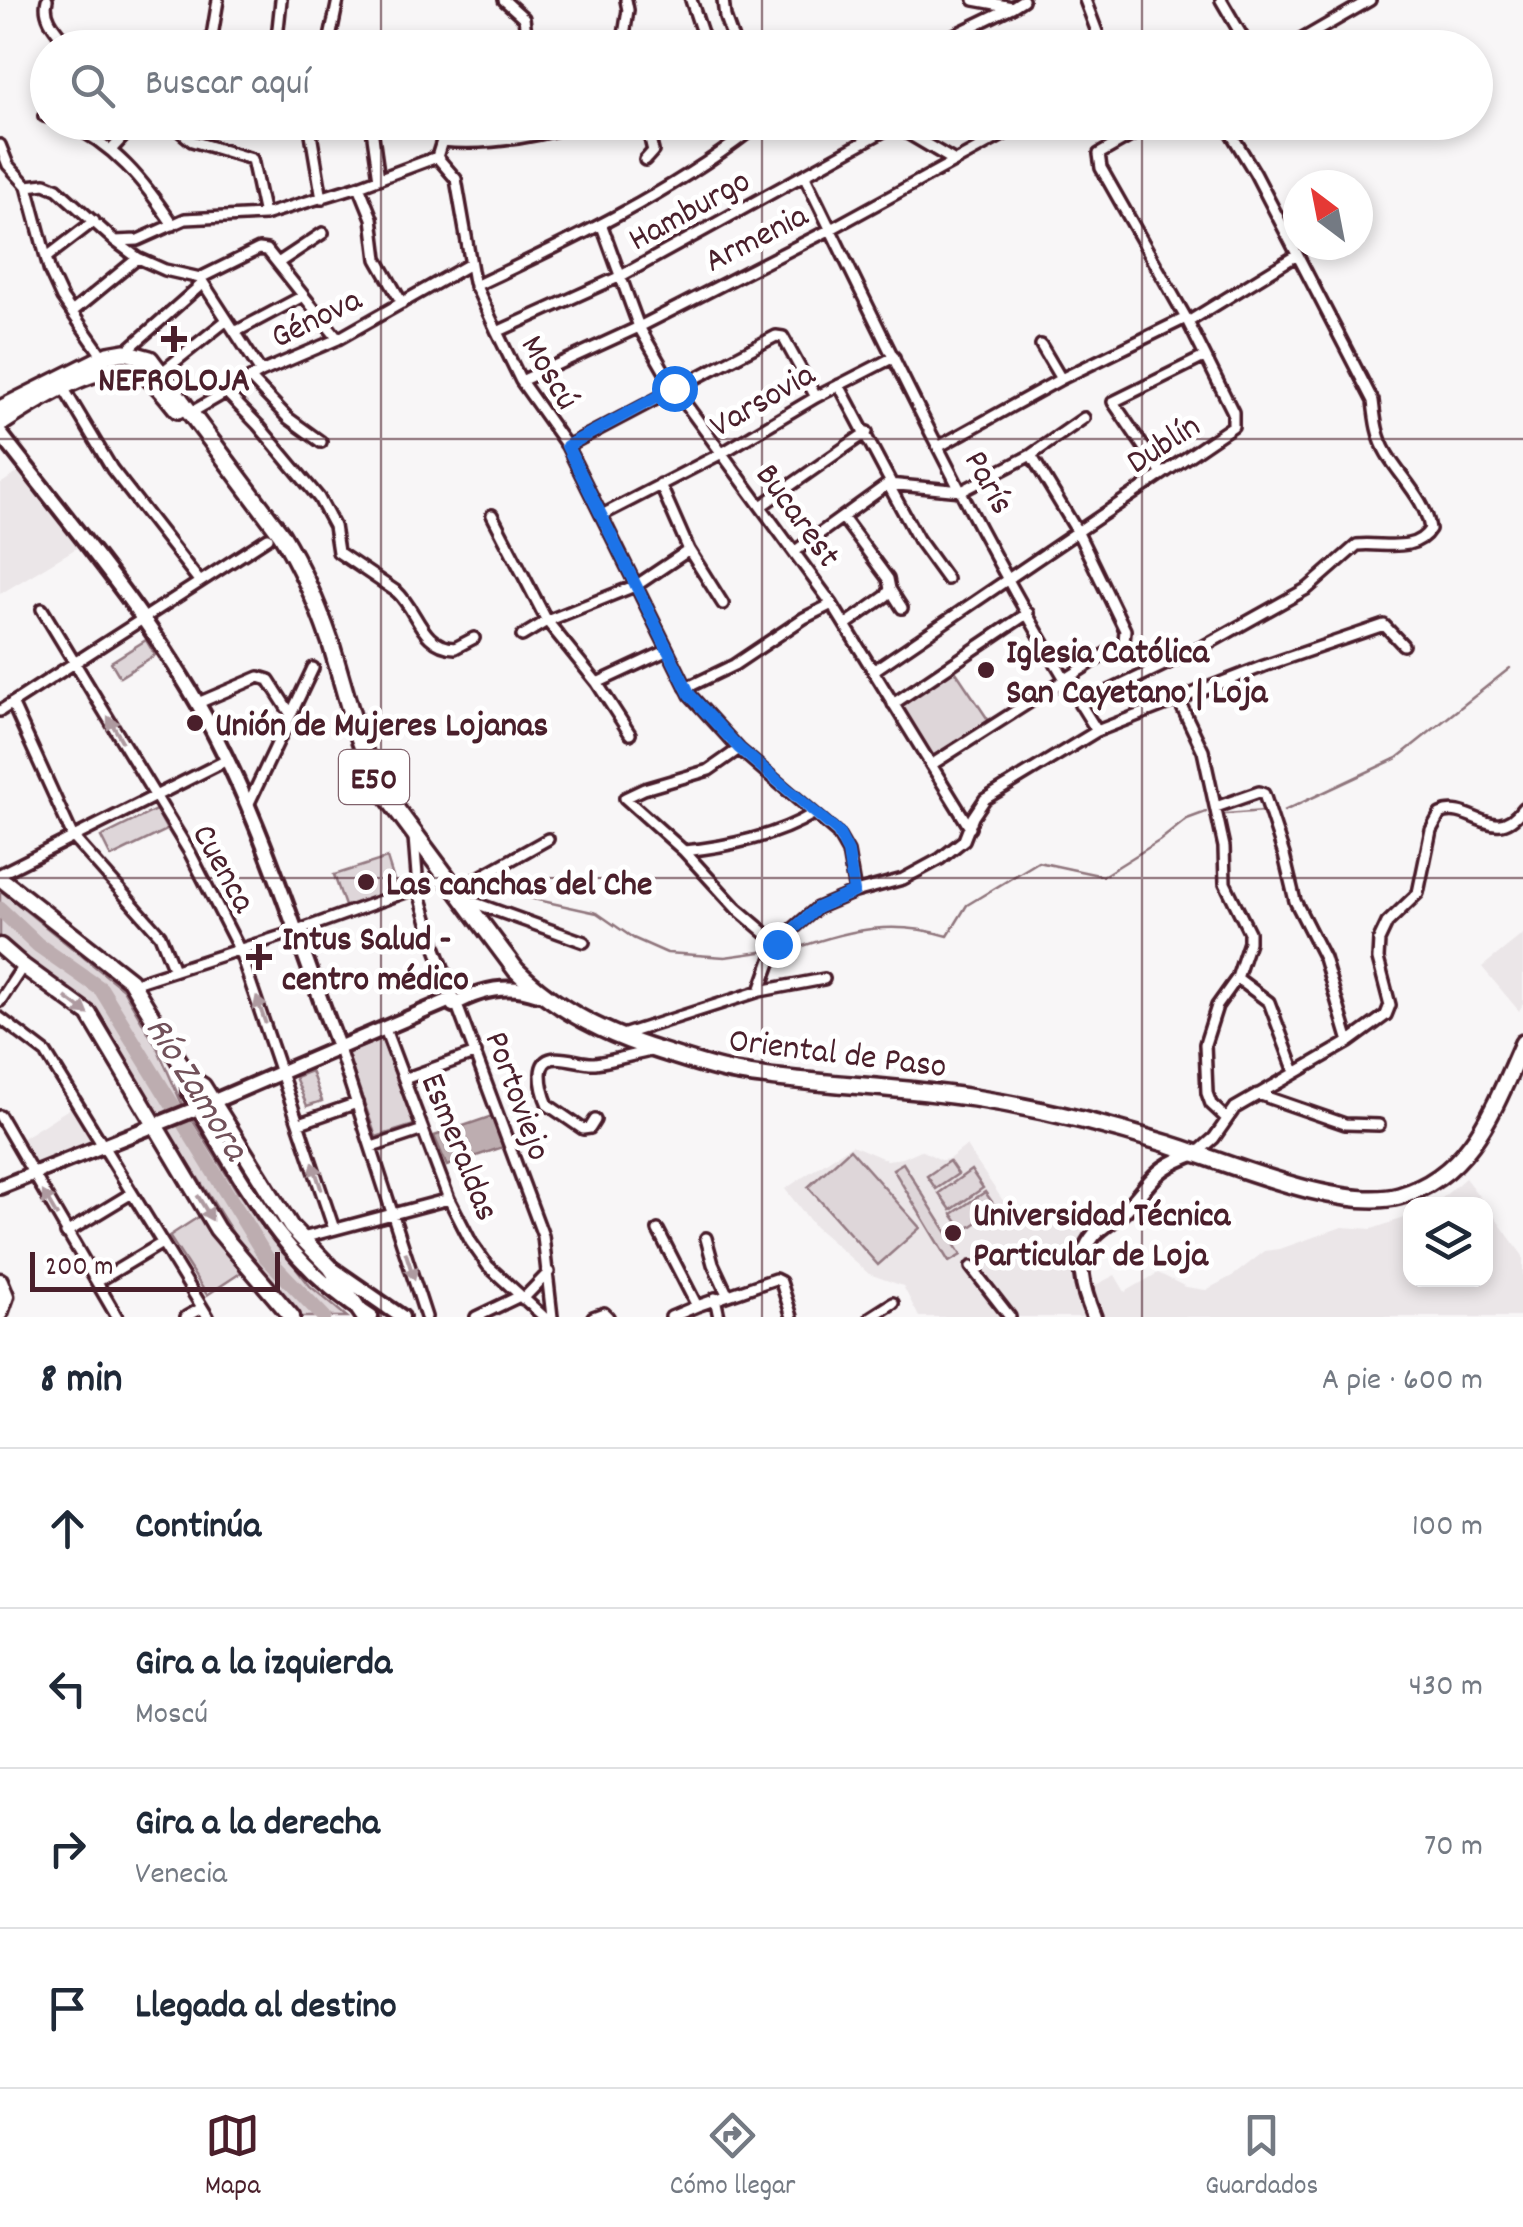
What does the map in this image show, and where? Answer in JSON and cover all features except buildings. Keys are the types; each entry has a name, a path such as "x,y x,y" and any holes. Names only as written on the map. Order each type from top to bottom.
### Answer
{"highway":[{"path":"0,410 125,352"},
{"name":"E50","path":"125,352 150,360 162,372 188,415"},
{"name":"E50","path":"106,363 140,372 188,415"},
{"path":"0,424 61,383"},
{"name":"Oriental de Paso","path":"188,415 300,564 331,644 368,767 454,889 516,970 540,994 619,1036 737,1073 974,1098 1060,1115 1198,1152"},
{"name":"E50","path":"1198,1152 1317,1191 1346,1196 1398,1196 1438,1178 1474,1146 1523,1043"}],"main road":[{"path":"0,433 144,618 198,703 248,806 340,1049"},
{"path":"0,876 132,984 189,1077 203,1086 205,1105 285,1246 364,1314"},
{"path":"0,946 89,1014 226,1241 292,1317"},
{"path":"0,1187 385,1028 393,1030 497,988 540,994"},
{"path":"205,1105 301,1238 330,1267 364,1314"},
{"path":"1094,1317 1081,1275 1082,1260 1093,1236 1124,1210 1158,1172 1198,1152"},
{"path":"330,1267 402,1317"},
{"path":"0,1281 6,1296 0,1313"}],"street":[{"path":"47,0 45,8 56,30"},
{"path":"213,30 218,0"},
{"path":"278,30 281,0"},
{"path":"332,30 338,0"},
{"path":"504,0 524,18 526,30"},
{"path":"625,30 626,0"},
{"path":"723,0 731,30"},
{"path":"974,0 1012,6"},
{"path":"963,30 1023,0"},
{"path":"1085,0 1096,30"},
{"path":"1221,0 1238,30"},
{"path":"1318,30 1370,0"},
{"path":"701,30 693,3 706,1"},
{"path":"95,140 143,180 173,224"},
{"path":"111,150 120,140"},
{"path":"191,140 252,158 264,215"},
{"path":"312,140 322,198"},
{"path":"374,140 379,179"},
{"path":"114,241 138,240 173,224 204,216 264,215 436,157 442,141 489,140"},
{"path":"645,160 653,152 650,140"},
{"path":"475,286 602,226 738,140"},
{"name":"Hamburgo","path":"496,332 621,276 866,140"},
{"path":"920,140 953,160"},
{"name":"Armenia","path":"521,382 831,229 991,140"},
{"name":"Dublín","path":"873,671 1233,426 1233,412 1187,320 1099,161 1098,154 1120,140"},
{"path":"1235,140 1283,227"},
{"path":"0,145 8,165 27,186 62,298 106,363"},
{"name":"Moscú","path":"436,157 458,187 475,286 496,332 521,382 567,446 686,688 697,705 739,748 844,842 854,892"},
{"name":"París","path":"804,175 938,448 1097,731"},
{"path":"27,186 45,184 57,189 138,258 200,281 262,372"},
{"path":"359,186 372,218 377,259 402,303"},
{"path":"47,257 94,221"},
{"name":"Bucarest","path":"602,226 639,326 674,388 832,604 970,828"},
{"path":"278,263 323,233"},
{"path":"125,352 200,281 259,249 268,250 338,340"},
{"path":"72,312 138,258"},
{"path":"938,448 1061,379 1187,320 1289,260"},
{"path":"1080,705 1204,646 1308,588 1357,546 1402,546 1427,534 1424,508 1386,452 1376,428 1373,401 1300,260"},
{"name":"Génova","path":"188,415 262,372 338,340 470,264"},
{"path":"235,332 303,296"},
{"path":"162,372 228,320"},
{"path":"567,446 780,336 816,397"},
{"path":"1041,345 1061,379"},
{"name":"Varsovia","path":"602,515 722,454 816,397 894,357"},
{"path":"1162,474 1114,402 1204,357"},
{"path":"250,378 288,418 320,442"},
{"path":"61,383 112,469 200,582"},
{"path":"839,386 867,432 918,539 947,579"},
{"path":"225,392 319,498 334,526 338,552 406,600 426,636 455,648 474,638"},
{"path":"794,552 890,483 962,492 1031,455 1084,418"},
{"path":"762,506 867,432"},
{"path":"931,764 1124,642 1125,630 1078,531 1031,455"},
{"path":"660,484 690,550 723,604"},
{"path":"492,514 547,621 597,684 630,734"},
{"path":"843,518 888,580 902,608"},
{"path":"0,711 268,538"},
{"path":"522,636 547,621 637,585 690,550"},
{"path":"845,625 890,589"},
{"path":"686,688 734,665 832,604"},
{"name":"Cuenca","path":"42,609 190,853 240,949 334,1229"},
{"path":"894,704 1028,613"},
{"path":"760,991 777,944 817,908 902,878 940,858 964,840 985,799 1097,731 1264,666 1384,625 1403,645"},
{"path":"597,684 666,651"},
{"path":"248,806 313,668"},
{"path":"198,703 259,676 269,680 290,713"},
{"path":"1179,701 1203,751 1224,848 1225,883 1249,932 1250,942 1237,978 1217,1006 1204,1044 1207,1093 1226,1118"},
{"path":"12,703 72,836 160,934 174,970"},
{"path":"739,748 709,770 644,788 625,798 684,850 736,908 777,944"},
{"path":"0,876 72,836 228,760"},
{"path":"1216,807 1258,792 1264,794 1284,854 1291,890 1324,958 1349,1042"},
{"path":"1198,1152 1214,1138 1235,1108 1349,1042 1389,1011 1378,940 1387,923 1418,892 1431,830 1440,814 1454,811 1500,825 1513,820 1523,808"},
{"path":"684,850 710,848 786,828 813,814"},
{"name":"Portoviejo","path":"414,836 418,888 456,1003 543,1236 552,1317"},
{"path":"454,889 548,839"},
{"path":"132,984 418,888 454,889 584,942"},
{"path":"0,1000 23,966"},
{"path":"1237,978 1269,1002 1295,1072"},
{"path":"619,1036 760,991 824,979"},
{"path":"0,1018 46,1053 205,1312 186,1317"},
{"name":"Esmeraldas","path":"385,1028 450,1200 480,1257 544,1317"},
{"path":"340,1049 426,1317"},
{"path":"596,1120 590,1128 583,1129 548,1105 541,1069 544,1063 560,1058 591,1064 655,1049"},
{"path":"404,1079 476,1053"},
{"path":"1258,1094 1345,1124 1379,1125"},
{"path":"300,1123 357,1103"},
{"path":"0,1116 117,1317"},
{"path":"372,1147 423,1130"},
{"path":"66,1233 132,1193"},
{"path":"285,1246 301,1238 450,1200"},
{"path":"658,1230 697,1306"},
{"path":"706,1238 727,1294"},
{"path":"97,1282 162,1243"},
{"path":"971,1267 1010,1317"},
{"path":"476,1317 521,1297 549,1272"},
{"path":"671,1317 775,1278 781,1282 792,1317"},
{"path":"715,1298 719,1317"},
{"path":"871,1317 892,1303"},
{"path":"593,1317 604,1313 608,1317"}],"shaded area":[{"path":"22,470 80,546 0,594 0,484"},
{"path":"146,640 155,655 120,677 111,662"},
{"path":"954,669 989,721 933,756 899,705"},
{"path":"156,810 167,830 111,857 101,837"},
{"name":"Las canchas del Che","path":"387,858 397,890 346,909 334,875"},
{"path":"0,890 123,989 157,1047 182,1104 237,1191 310,1286 347,1317 302,1317 246,1254 79,996 31,969 0,945"},
{"path":"1523,934 1523,1004 1519,1011 1482,967"},
{"path":"382,1039 414,1125 376,1137 347,1053"},
{"path":"311,1071 322,1101 307,1106 295,1077"},
{"path":"72,1107 95,1143 38,1168 21,1139"},
{"path":"492,1116 503,1147 447,1166 434,1136"},
{"name":"Universidad Técnica Particular de Loja","path":"852,1145 887,1160 921,1150 941,1160 949,1159 966,1146 1008,1208 1070,1216 1086,1237 1077,1268 1090,1288 1115,1275 1125,1292 1158,1273 1186,1287 1206,1290 1265,1251 1342,1227 1372,1229 1403,1218 1403,1287 1493,1287 1493,1215 1523,1256 1523,1317 919,1317 903,1286 869,1274 815,1227 785,1189"},
{"path":"850,1149 920,1228 878,1265 808,1187"},
{"path":"949,1161 958,1174 936,1189 927,1176"},
{"path":"903,1163 961,1255 949,1262 893,1169"},
{"path":"971,1170 983,1188 951,1210 939,1193"},
{"path":"1465,1178 1480,1197 1443,1197"},
{"path":"985,1192 997,1209 964,1231 952,1214"},
{"path":"200,1216 242,1272 207,1295 169,1236"}],"waterway":[{"path":"1284,811 1397,758 1510,668"},
{"path":"1226,814 1264,811"},
{"path":"800,947 873,929 909,928 948,936 967,905 1038,862 1103,876 1187,819 1206,812"},
{"path":"483,888 597,913 633,938 667,953 725,957 768,951"},
{"name":"Río Zamora","path":"0,909 38,945 101,989 266,1257 324,1317"}],"place":[{"name":"NEFROLOJA","path":"174,339"},
{"name":"Iglesia Católica San Cayetano | Loja","path":"986,670"},
{"name":"Unión de Mujeres Lojanas","path":"195,723"},
{"name":"Las canchas del Che","path":"366,882"},
{"name":"Intus Salud - centro médico","path":"259,957"},
{"name":"Universidad Técnica Particular de Loja","path":"953,1233"}],"route":[{"path":"674,388 567,446 690,695 739,748 838,832 844,842 854,892 817,908 777,944"}]}
